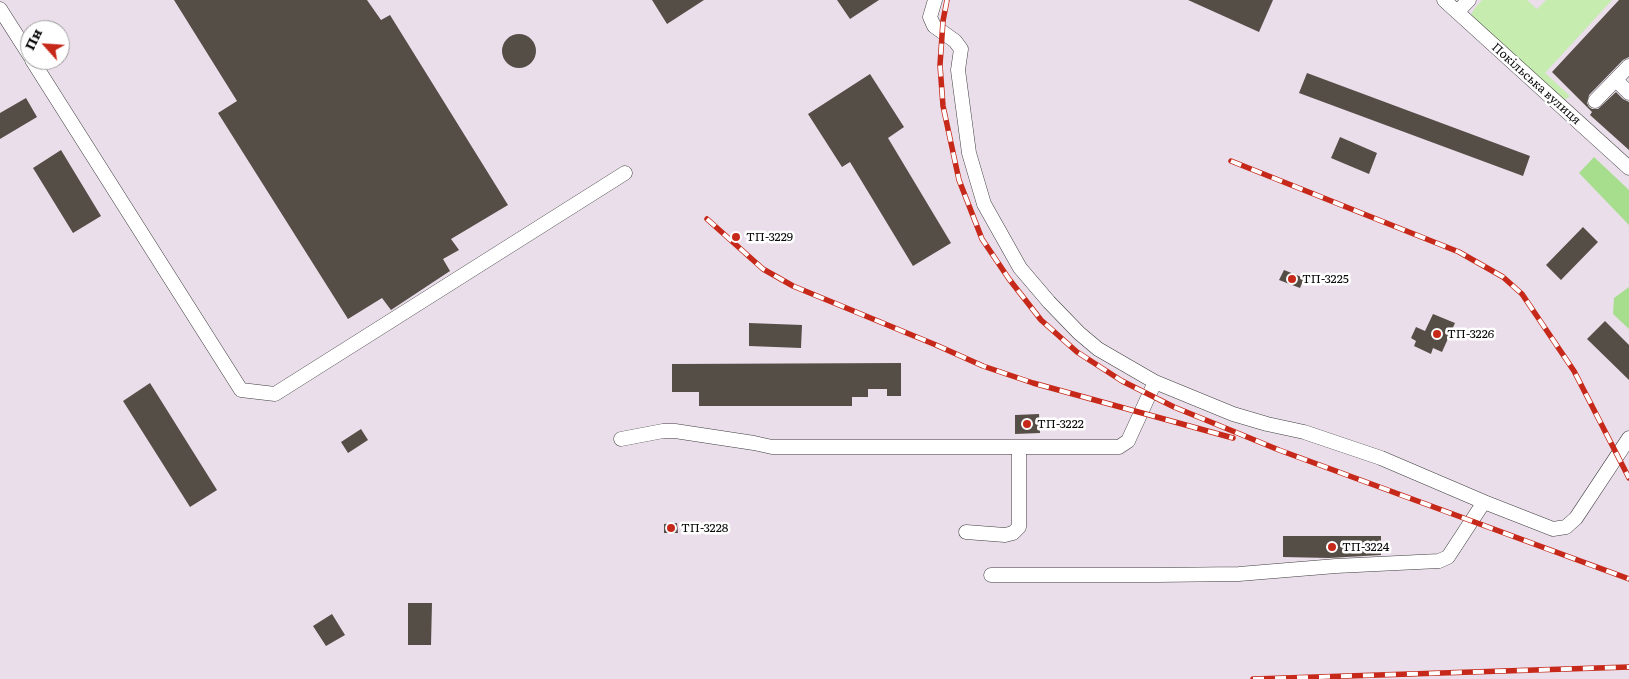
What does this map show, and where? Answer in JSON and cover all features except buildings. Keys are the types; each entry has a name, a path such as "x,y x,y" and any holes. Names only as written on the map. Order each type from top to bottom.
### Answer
{"street":[{"path":"935,0 930,17 934,26 955,41 960,49 958,70 969,153 984,204 1020,268 1079,334 1098,349 1155,382 1234,414 1304,432 1381,458 1484,502 1553,528 1566,527 1576,518 1629,438"},
{"name":"Покільська вулиця","path":"1444,0 1629,168"},
{"path":"1457,12 1469,0"},
{"path":"0,9 20,40"},
{"path":"1595,101 1629,66"},
{"path":"38,70 241,390 275,394 625,173"},
{"path":"1616,80 1629,93"},
{"path":"621,439 663,431 754,442 772,447 1119,447 1128,440 1155,382"},
{"path":"966,532 1004,535 1013,533 1019,527 1019,447"},
{"path":"992,574 1156,576 1239,574 1336,566 1439,561 1448,557 1484,502"}],"shaded area":[{"path":"0,0 1629,0 1629,679 0,679"}],"green space":[{"path":"1482,0 1527,0 1537,9 1546,0 1612,0 1545,73 1570,96 1563,101 1470,16"},
{"path":"1594,157 1629,190 1629,225 1579,173"},
{"path":"1629,287 1629,329 1613,314 1614,298"}],"railway":[{"path":"947,0 943,21 940,65 943,106 959,180 982,239 1009,279 1041,320 1077,352 1122,381 1174,407 1279,450 1629,579"},
{"path":"1231,161 1459,252 1503,277 1522,294 1574,371 1629,478"},
{"path":"707,219 763,269 793,286 983,366 1033,383 1233,438"},
{"path":"1253,679 1629,667"}],"place":[{"name":"ТП-3229","path":"736,237"},
{"name":"ТП-3225","path":"1292,279"},
{"name":"ТП-3226","path":"1437,334"},
{"name":"ТП-3222","path":"1027,424"},
{"name":"ТП-3228","path":"671,528"},
{"name":"ТП-3224","path":"1332,547"}]}
